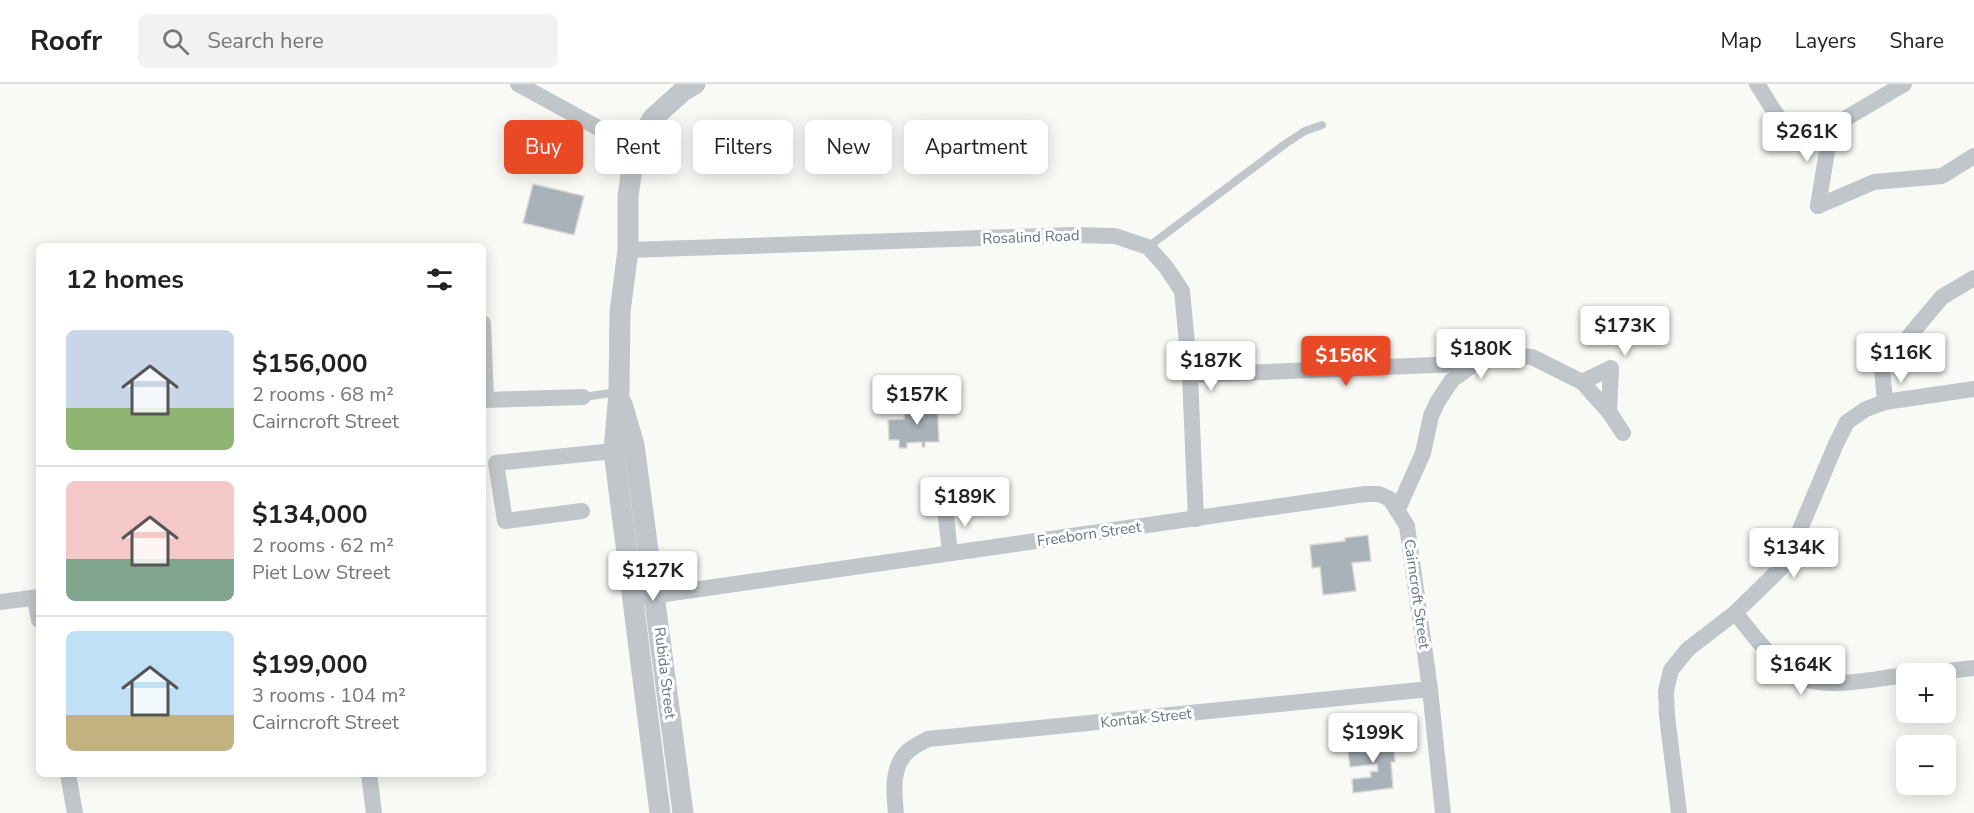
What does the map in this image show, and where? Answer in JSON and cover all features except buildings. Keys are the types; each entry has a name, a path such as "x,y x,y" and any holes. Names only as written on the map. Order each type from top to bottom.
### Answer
{"street":[{"path":"518,84 595,126"},
{"name":"Rubida Street","path":"651,120 683,91 695,84"},
{"path":"1757,84 1785,126 1794,132 1806,133 1823,131 1904,84"},
{"path":"1831,126 1818,206 1874,182 1942,176 1974,156"},
{"name":"Rubida Street","path":"631,174 628,196 628,250 620,312 619,392 614,451 660,813"},
{"name":"Rosalind Road","path":"628,250 1073,235 1115,236 1148,247"},
{"path":"1148,247 1166,267 1182,291 1190,375 1196,519"},
{"path":"1885,402 1882,368 1942,297 1974,278"},
{"path":"1398,509 1423,453 1431,416 1438,401 1452,380 1474,364 1508,355 1532,357 1582,382 1609,412 1623,433"},
{"path":"1190,375 1460,364"},
{"path":"1582,382 1611,368 1609,412"},
{"path":"1678,813 1666,691 1671,670 1688,649 1735,613 1781,568 1790,553 1836,444 1848,422 1866,409 1885,402 1974,389"},
{"name":"Rubida Street","path":"619,392 634,445 683,813"},
{"path":"486,400 583,397"},
{"path":"582,511 505,521 496,463 614,451"},
{"name":"Freeborn Street","path":"632,599 1365,494 1379,494 1390,500 1398,509"},
{"path":"945,507 950,553"},
{"name":"Cairncroft Street","path":"1398,509 1407,526 1430,689 1443,813"},
{"path":"0,602 36,598"},
{"path":"1735,613 1783,668 1800,678 1827,684 1896,676"},
{"path":"1956,670 1974,668"},
{"name":"Kontak Street","path":"896,813 894,790 900,761 908,751 928,739 1430,689"},
{"path":"68,777 72,812"},
{"path":"369,777 374,813"}],"lane":[{"path":"1148,247 1286,144 1305,131 1322,125"},
{"path":"583,397 619,392"}]}
